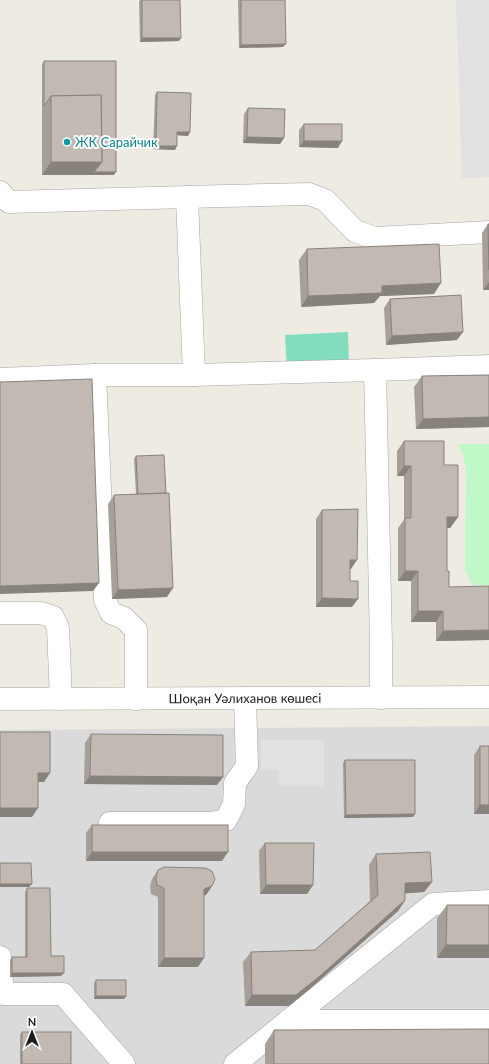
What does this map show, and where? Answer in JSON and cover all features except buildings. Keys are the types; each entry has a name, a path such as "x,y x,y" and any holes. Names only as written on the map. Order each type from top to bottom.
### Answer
{"street":[{"path":"0,192 9,202 309,194 325,200 355,232 375,238 489,232"},
{"path":"188,197 194,375"},
{"path":"0,379 95,375 194,375 489,366"},
{"path":"375,370 381,698"},
{"path":"95,375 105,600 110,613 124,618 136,630 136,699"},
{"path":"0,613 41,613 53,617 58,628 61,699"},
{"name":"Шоқан Уәлиханов көшесі","path":"0,699 489,697"},
{"path":"110,823 211,823 226,820 234,804 234,783 247,766 245,698"},
{"path":"235,1064 433,904 489,901"},
{"path":"0,957 3,994 63,994 124,1064"},
{"path":"288,1021 489,1021"}],"shaded area":[{"path":"456,0 489,0 489,177 462,178"},
{"path":"489,726 489,1064 0,1064 0,730"},
{"path":"261,740 324,740 324,786 279,786 278,770 261,770"}],"green space":[{"path":"348,332 349,367 287,370 285,335"},
{"path":"458,444 489,444 489,585 472,585 465,569 466,469 463,454"}],"place":[{"name":"ЖК Сарайчик","path":"67,142"}]}
